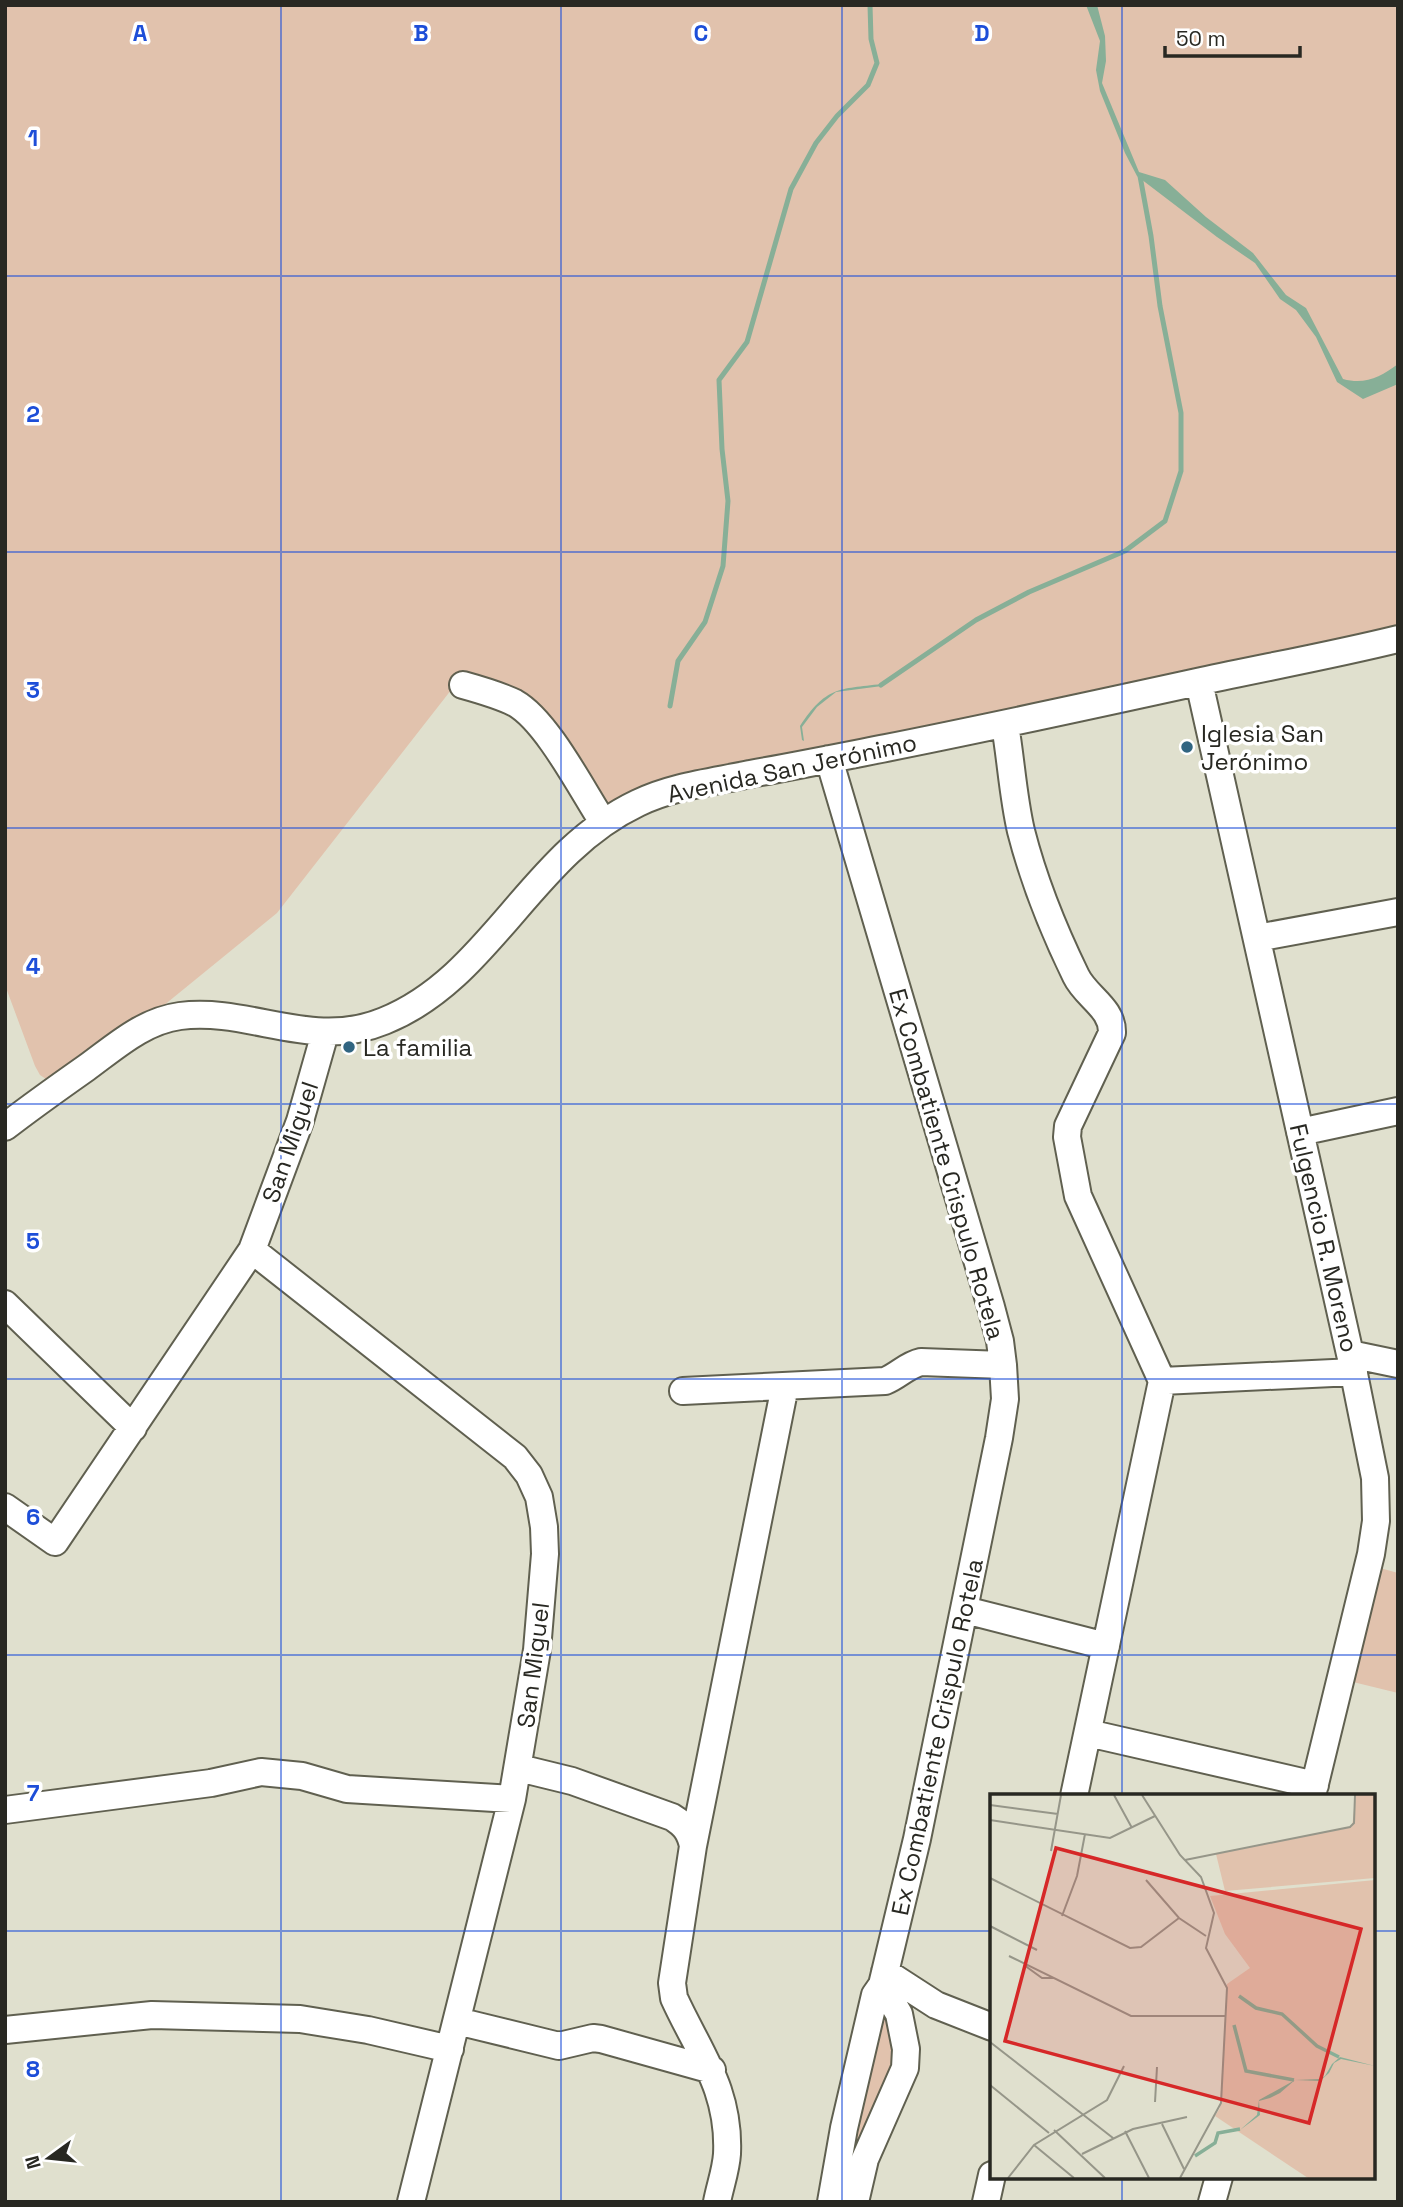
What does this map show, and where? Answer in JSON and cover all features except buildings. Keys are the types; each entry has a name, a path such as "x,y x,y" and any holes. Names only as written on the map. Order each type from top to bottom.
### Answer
{"street":[{"name":"Avenida San Jerónimo","path":"5,1127 123,1040 158,1022 179,1017 208,1016 325,1033 365,1029 406,1011 432,995 457,974 566,852 603,822 668,791 1006,725 1398,639"},
{"name":"Fulgencio R. Moreno","path":"1199,682 1352,1363 1375,1478 1376,1521 1371,1554 1314,1791"},
{"path":"463,685 488,691 518,705 546,732 603,822"},
{"path":"1006,725 1021,829 1035,876 1077,979 1112,1023 1112,1033 1068,1126 1067,1137 1075,1187 1162,1381 1074,1794"},
{"name":"Ex Combatiente Crispulo Rotela","path":"829,759 991,1307 1000,1341 1004,1399 999,1438 965,1610 917,1839 884,1979 875,1995 844,2128 831,2202"},
{"path":"1257,938 1398,912"},
{"name":"San Miguel","path":"5,1507 55,1542 134,1429 252,1250 300,1121 325,1033"},
{"path":"1300,1132 1398,1111"},
{"name":"San Miguel","path":"252,1250 514,1458 528,1475 539,1497 545,1554 537,1650 519,1768 411,2202"},
{"path":"5,1304 134,1429"},
{"path":"683,1391 885,1381 921,1362 1003,1365"},
{"path":"1162,1381 1352,1363 1398,1364"},
{"path":"717,2202 727,2156 722,2101 712,2070 674,1998 672,1983 693,1846 785,1386"},
{"path":"965,1610 1106,1646"},
{"path":"1088,1733 1314,1791"},
{"path":"519,1768 572,1781 672,1817 690,1833 693,1846"},
{"path":"5,1811 211,1783 261,1772 302,1776 347,1789 512,1799"},
{"path":"884,1979 936,2005 990,2026"},
{"path":"855,2202 865,2159 905,2068 906,2049 899,2014 884,1979"},
{"path":"906,2049 917,2028 936,2005"},
{"path":"5,2030 152,2015 300,2019 368,2030 450,2049"},
{"path":"457,2021 559,2046 593,2038 601,2039 712,2070"},
{"path":"986,2202 991,2179"},
{"path":"1212,2202 1218,2179"}],"shaded area":[{"path":"5,5 1398,5 1398,630 613,806 605,805 567,754 462,676 277,913 152,1015 49,1081 40,1075 35,1066 5,985"},
{"path":"1086,5 1097,5 1105,36 1106,61 1102,83 1139,172 1165,180 1206,217 1253,253 1286,295 1306,308 1343,379 1372,379 1398,364 1398,384 1363,399 1337,382 1316,337 1296,310 1280,299 1255,263 1137,176 1100,91 1096,70 1100,41"},
{"path":"886,680 882,686 836,692 817,707 802,727 804,741 802,740 800,726 809,713 826,697 834,692 844,689 882,684"},
{"path":"1380,1568 1398,1573 1398,1693 1353,1682"},
{"path":"880,1998 899,2050 853,2181 847,2143"}],"waterway":[{"path":"670,706 678,661 705,622 723,566 728,501 722,449 719,380 747,342 791,189 816,143 837,116 868,85 877,63 871,39 870,5"},
{"path":"881,685 976,620 1029,592 1125,551 1165,521 1181,471 1181,413 1160,306 1140,176"}],"place":[{"name":"Iglesia San Jerónimo","path":"1187,747"},
{"name":"La familia","path":"349,1047"}]}
